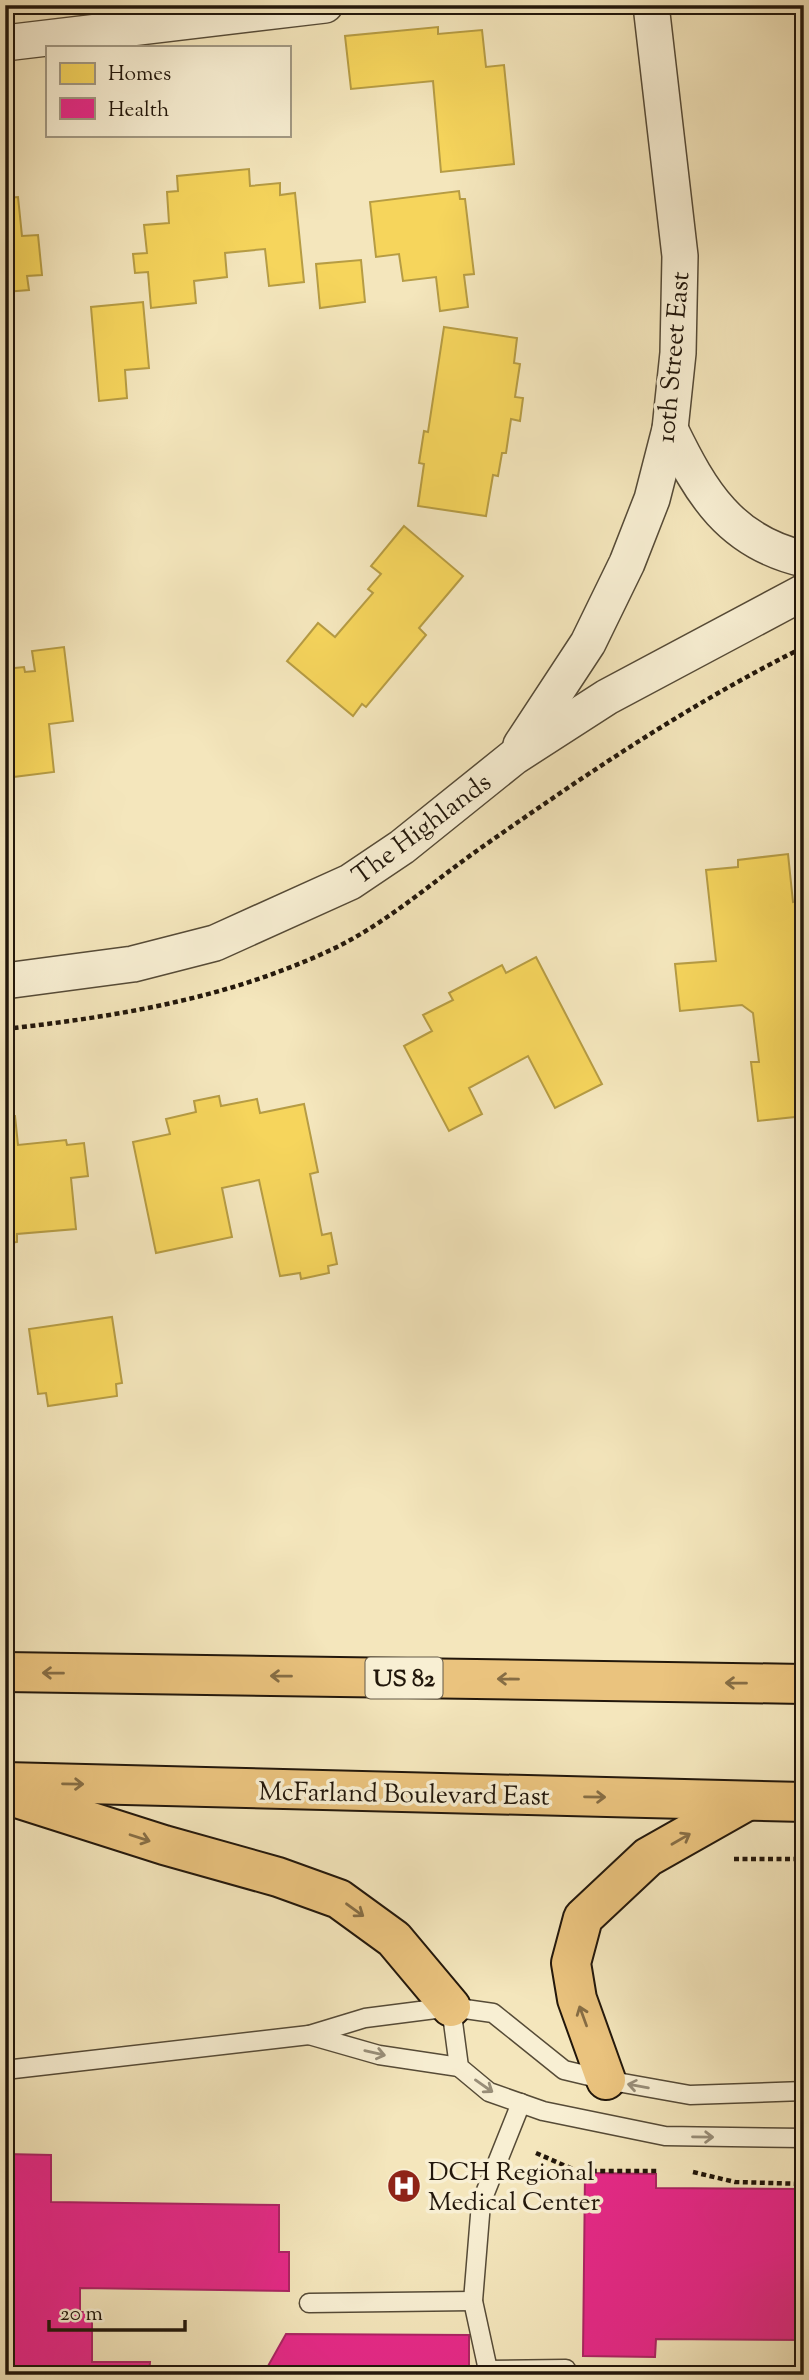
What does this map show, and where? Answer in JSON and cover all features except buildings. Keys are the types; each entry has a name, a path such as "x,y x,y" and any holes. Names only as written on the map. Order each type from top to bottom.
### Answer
{"highway":[{"name":"US 82","path":"5,1672 804,1684"},
{"name":"McFarland Boulevard East","path":"5,1782 804,1802"},
{"path":"5,1794 164,1845 278,1877 340,1899 394,1939 451,2007"},
{"path":"606,2080 577,1999 571,1963 583,1918 648,1857 747,1801"}],"street":[{"path":"5,43 325,5"},
{"name":"10th Street East","path":"514,757 588,643 627,563 652,499 670,429 678,353 680,256 651,5"},
{"path":"670,429 709,501 745,536 782,554 804,559"},
{"name":"The Highlands","path":"5,981 133,964 215,943 350,882 402,847 514,757 607,697 804,592"}],"lane":[{"path":"451,2007 459,2067"},
{"path":"5,2070 309,2035 365,2018 451,2007 493,2013 564,2070 606,2080 690,2095 804,2091"},
{"path":"309,2035 380,2054 459,2067 489,2092 543,2111 665,2136 804,2138"},
{"path":"522,2103 481,2203 473,2301 488,2370 566,2369 566,2375"},
{"path":"309,2303 473,2301"}],"path":[{"path":"729,1860 804,1858"},
{"path":"506,2140 578,2171 661,2171"},
{"path":"688,2171 735,2182 804,2184"}],"place":[{"name":"DCH Regional Medical Center","path":"404,2186"}]}
